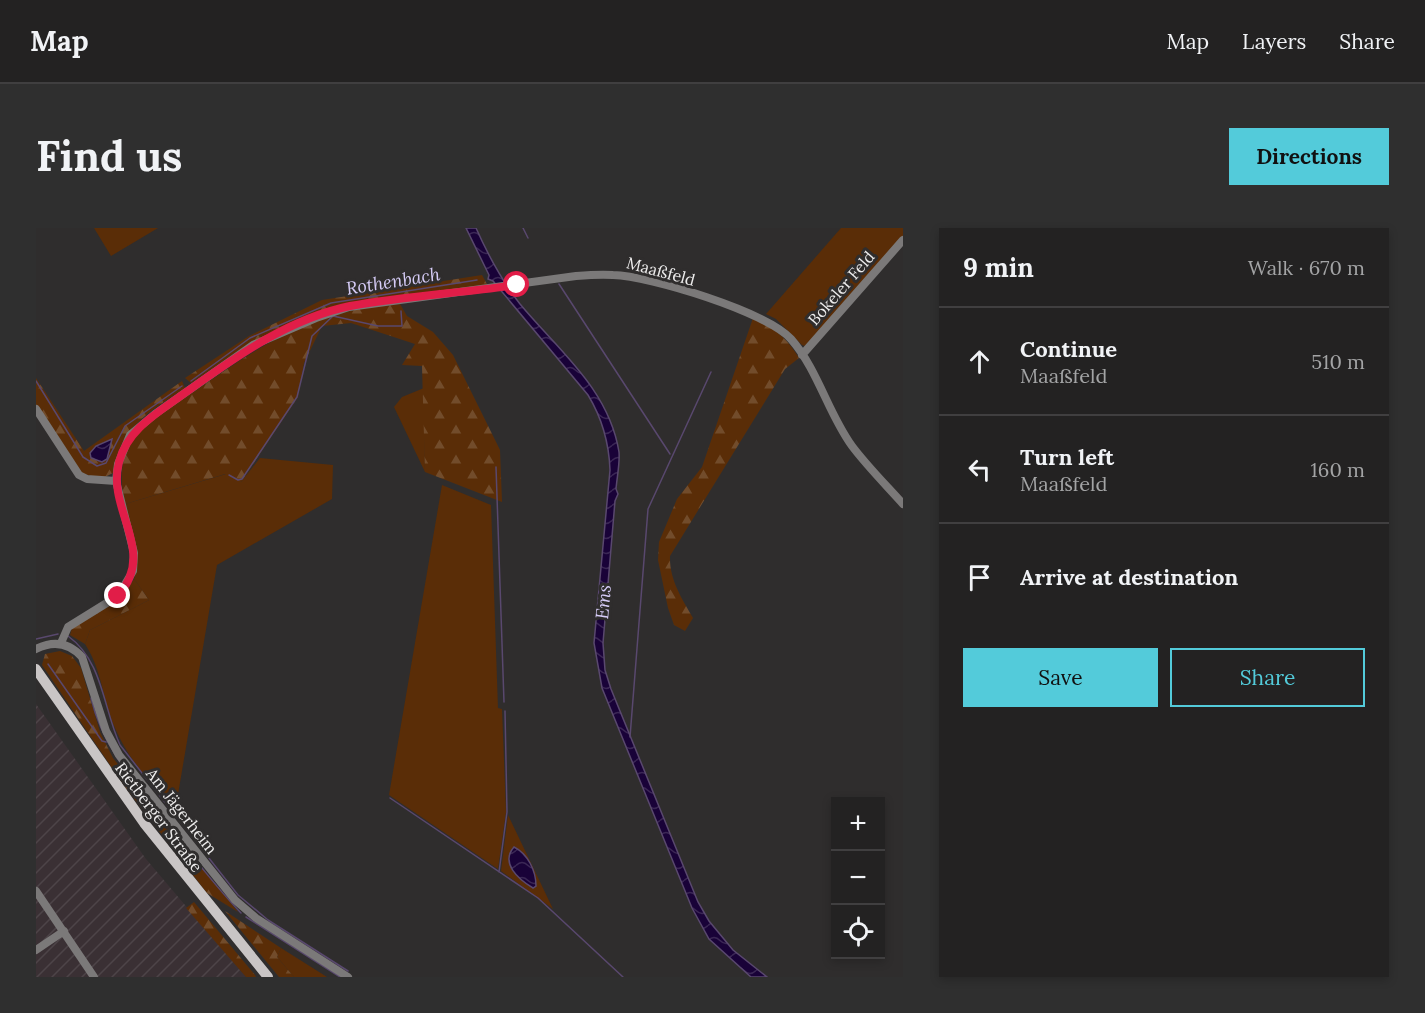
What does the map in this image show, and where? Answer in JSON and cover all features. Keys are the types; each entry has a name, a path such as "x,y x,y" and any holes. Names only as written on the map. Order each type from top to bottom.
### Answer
{"main road":[{"name":"Rietberger Straße","path":"36,669 111,779 180,871 268,977"}],"street":[{"name":"Bokeler Feld","path":"802,355 903,240"},
{"name":"Maaßfeld","path":"61,644 68,627 118,596 133,571 134,553 116,481 118,464 130,435 155,414 254,345 316,318 349,307 595,275 614,275 652,282 754,314 773,324 790,338 802,355 851,445 903,504"},
{"path":"36,409 79,475 87,479 116,481"},
{"path":"36,649 44,645 61,644"},
{"name":"Am Jägerheim","path":"61,644 76,651 86,665 106,730 119,755 219,883 256,918 348,977"},
{"path":"36,891 94,977"},
{"path":"36,950 64,931"}],"shaded area":[{"path":"36,704 146,859 246,977 36,977"}],"green space":[{"path":"94,228 158,228 111,256"},
{"path":"841,228 903,228 903,237 805,346 776,319 766,314"},
{"path":"482,275 488,286 321,313 251,342 191,383 185,378 249,336 322,300"},
{"path":"400,304 407,316 433,332 453,355 500,450 502,502 425,472 422,366 402,365 415,344 351,323 322,326 304,363 298,397 241,482 232,480 225,474 125,504 122,487 123,462 134,438 153,419 267,344 307,324 362,308"},
{"path":"753,318 779,334 799,358 785,369 670,556 674,581 693,618 685,631 674,625 668,608 658,560 659,542 677,499 702,467"},
{"path":"36,378 84,451 182,381 185,388 159,405 138,423 122,444 116,457 113,473 101,479 81,473 36,406"},
{"path":"424,388 425,472 394,407 402,397"},
{"path":"260,458 333,465 332,499 217,565 175,812 142,772 120,740 95,664 85,644 90,630 149,600 134,579 136,571 125,504 226,474 241,482"},
{"path":"442,485 491,505 498,708 502,709 506,812 498,869 389,795"},
{"path":"134,579 149,600 90,630 85,644 70,635 72,628 98,613 122,595"},
{"path":"60,651 72,656 81,668 100,732 113,758 238,912 207,893 125,787 42,665 45,654"},
{"path":"508,815 553,909 501,871"},
{"path":"194,902 256,977 246,977 186,908"},
{"path":"225,911 281,948 277,957 294,977 279,977"},
{"path":"281,948 327,977 294,977 277,957"}],"water":[{"name":"Ems","path":"466,228 476,228 507,286 580,372 605,409 619,452 619,465 603,643 605,670 698,902 709,921 733,950 767,977 751,977 709,939 692,908 602,688 594,643 610,470 601,422 588,395 493,281 488,279 489,275"},
{"path":"112,439 107,459 102,462 91,458 90,453 96,446"},
{"path":"514,847 523,854 533,869 536,886 533,888 517,875 510,865 510,853"}],"waterway":[{"path":"523,228 528,238"},
{"name":"Rothenbach","path":"191,381 250,338 331,303 477,280"},
{"path":"559,284 670,454"},
{"path":"229,475 238,480 242,479 297,397 312,336 333,316 378,326 402,326 401,311"},
{"path":"630,737 648,509 711,372"},
{"name":"Rothenbach","path":"36,381 83,457 97,466 106,463 125,426 182,386"},
{"path":"496,467 504,702"},
{"path":"36,639 58,634"},
{"path":"68,636 80,646 95,672 120,745 238,895 268,920 348,971"},
{"path":"48,664 102,741 106,742"},
{"path":"91,698 104,734 122,765 221,892 241,913"},
{"path":"499,872 507,812 505,711"},
{"path":"390,798 538,898 623,977"},
{"path":"246,917 340,977"}],"route":[{"path":"118,596 130,580 135,562 130,533 118,493 116,481 118,464 130,435 155,414 254,345 316,318 349,307 517,285"}]}
